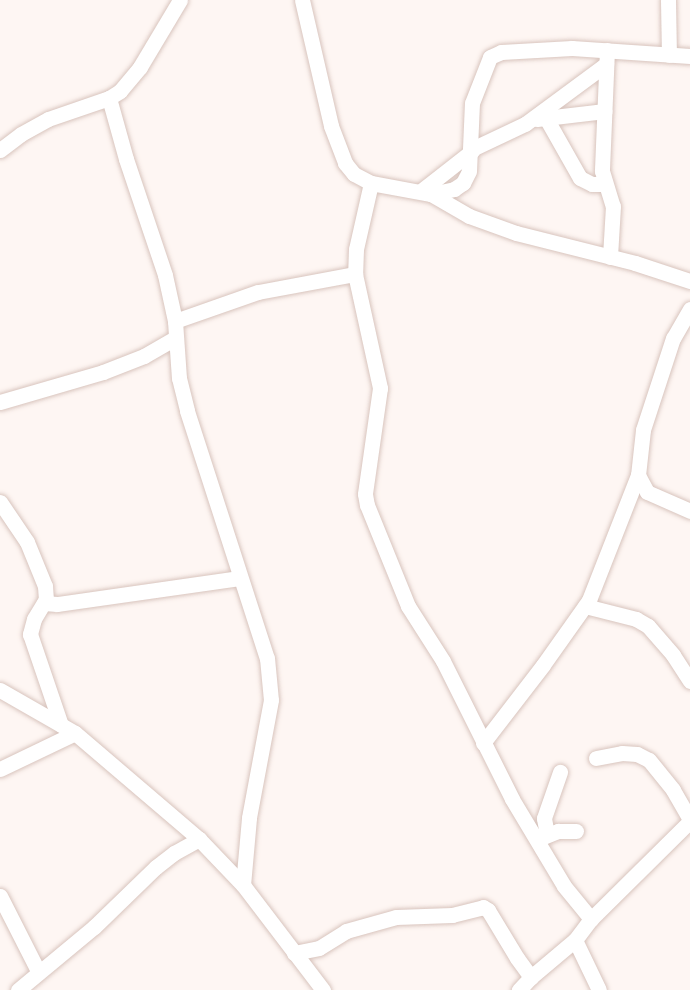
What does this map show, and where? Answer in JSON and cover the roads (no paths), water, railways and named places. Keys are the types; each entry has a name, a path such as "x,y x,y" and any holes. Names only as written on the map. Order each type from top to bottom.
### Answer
{"street":[{"path":"0,150 21,134 48,119 110,98 120,91 140,67 180,0"},
{"path":"302,0 331,126 345,163 354,174 370,183 426,193 469,216 516,233 610,257 690,281"},
{"path":"668,0 669,54"},
{"path":"472,150 472,103 490,57 501,52 524,50 607,57 669,54 690,56"},
{"path":"426,193 472,150 538,118 607,57"},
{"path":"607,57 602,171 613,206 610,257"},
{"path":"110,98 126,159 156,241 175,321 179,378 187,411 239,578 267,658 271,700 249,818 243,885"},
{"path":"538,118 605,111"},
{"path":"538,118 579,178 592,184 605,184"},
{"path":"370,183 356,249 355,274 380,388 366,494 367,506 408,606 443,661 483,743 542,837 564,886 591,919"},
{"path":"175,321 258,292 355,274"},
{"path":"483,743 585,606 638,475 642,430 673,338 690,309"},
{"path":"0,402 103,372 144,356 176,338"},
{"path":"638,475 647,492 690,511"},
{"path":"0,501 27,542 45,586 44,603 34,619 30,634 68,729"},
{"path":"44,603 57,604 239,578"},
{"path":"585,606 636,619 648,626 673,654 690,681"},
{"path":"0,690 68,729 199,839 243,885 322,990"},
{"path":"0,769 68,729"},
{"path":"519,990 575,940 591,919 690,820 673,790 649,760 637,754 622,753 596,758"},
{"path":"542,837 544,818 560,772"},
{"path":"542,837 558,831 576,831"},
{"path":"18,990 38,971 94,927 156,867 174,853 199,839"},
{"path":"0,896 38,971"},
{"path":"294,953 319,948 346,931 396,917 452,915 483,907 488,910 531,977"},
{"path":"575,940 599,990"}]}
